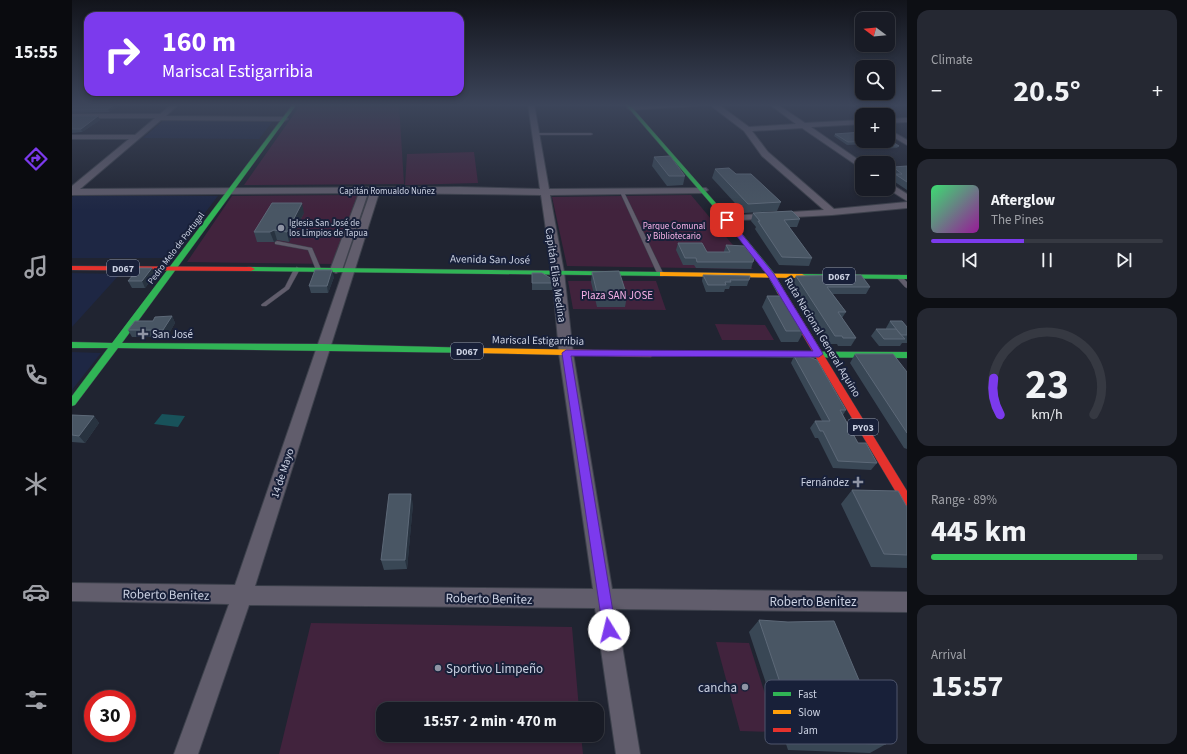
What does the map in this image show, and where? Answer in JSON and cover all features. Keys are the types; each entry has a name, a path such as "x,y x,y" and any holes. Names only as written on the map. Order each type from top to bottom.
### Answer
{"main road":[{"name":"Pedro Melo de Portugal","path":"72,403 269,139"},
{"name":"Ruta Nacional General Aquino","path":"658,139 703,190 771,275 907,501"},
{"name":"Avenida San José","path":"72,268 318,269 903,277"},
{"name":"Mariscal Estigarribia","path":"72,345 323,347 566,353 907,355"}],"street":[{"path":"72,191 135,139"},
{"name":"Capitán Elias Medina","path":"536,139 558,272 566,353 628,754"},
{"path":"754,139 765,154 832,212"},
{"path":"824,139 855,161"},
{"name":"Capitán Romualdo Nuñez","path":"72,191 460,190 622,192 703,190"},
{"path":"895,190 907,198"},
{"name":"14 de Mayo","path":"186,754 242,595 323,347 364,191"},
{"name":"14 de Mayo","path":"342,270 375,191"},
{"path":"727,220 907,205"},
{"name":"Roberto Benitez","path":"72,592 907,602"}],"lane":[{"path":"622,192 660,274"},
{"path":"277,243 310,249 318,269"},
{"path":"264,305 287,288 297,269"},
{"path":"903,277 907,286"}],"shaded area":[{"path":"218,196 170,258 72,258 72,197"},
{"path":"72,273 120,274 72,327"},
{"path":"72,352 101,353 72,390"},
{"path":"162,414 185,416 178,427 154,424"}],"green space":[{"path":"276,139 401,139 404,184 244,185"},
{"path":"474,152 478,183 405,185 407,154"},
{"path":"358,195 332,264 187,262 232,196"},
{"name":"Parque Comunal y Bibliotecario","path":"691,195 753,269 567,266 552,197"},
{"name":"Plaza SAN JOSE","path":"568,281 656,281 666,310 573,309"},
{"path":"715,324 765,325 774,340 722,340"},
{"name":"Sportivo Limpeño","path":"311,623 572,627 578,702 376,702 376,742 582,742 583,754 279,754"},
{"name":"cancha","path":"716,642 749,643 765,694 765,732 740,731"}],"building":[{"path":"843,139 855,139 855,142 848,142"},
{"path":"670,156 685,176 669,176 654,157"},
{"path":"907,166 907,182 895,174 902,174 895,167"},
{"path":"729,168 736,174 751,174 781,202 748,204 715,169"},
{"path":"272,203 302,203 287,232 274,230 270,232 254,232"},
{"path":"792,211 800,219 784,220 812,258 782,257 758,221 760,221 753,213"},
{"path":"678,243 702,243 707,252 730,252 726,245 744,246 754,258 753,262 697,262 696,258 685,258"},
{"path":"139,268 152,268 142,281 128,281"},
{"path":"315,270 332,270 327,286 309,286"},
{"path":"619,271 627,296 598,297 592,272"},
{"path":"532,273 542,273 552,279 553,283 532,283"},
{"path":"703,275 750,276 749,280 730,280 731,282 725,282 726,285 708,285"},
{"path":"861,275 870,287 827,287 846,312 838,312 856,338 843,338 842,336 835,336 796,276"},
{"path":"767,296 783,296 804,331 786,331"},
{"path":"172,316 163,330 128,330 135,321 153,321 155,317"},
{"path":"890,321 902,321 907,327 907,335 901,335"},
{"path":"876,329 896,329 905,339 884,339"},
{"path":"855,354 893,354 907,372 907,433"},
{"path":"794,356 809,357 817,360 846,410 840,410 858,443 866,443 877,463 838,461 823,431 820,431 815,421 830,421"},
{"path":"72,415 94,416 79,436 72,435"},
{"path":"852,490 898,491 907,507 907,555 884,554"},
{"path":"389,494 411,494 405,560 381,560"},
{"path":"759,620 788,622 834,621 859,680 779,680"}],"traffic: fast":[{"path":"72,403 269,139"},
{"path":"658,139 727,219 771,275 781,292"},
{"path":"251,269 663,274"},
{"path":"802,276 907,277"},
{"path":"72,345 323,347 476,351"},
{"path":"651,354 907,355"}],"traffic: slow":[{"path":"663,274 802,276"},
{"path":"476,351 651,354"}],"traffic: jam":[{"path":"72,268 251,269"},
{"path":"781,292 907,501"}],"place":[{"name":"Iglesia San José de los Limpios de Tapua","path":"281,228"},
{"name":"San José","path":"143,334"},
{"name":"Fernández","path":"858,482"},
{"name":"Sportivo Limpeño","path":"438,668"},
{"name":"cancha","path":"745,687"}],"route":[{"path":"609,630 566,353 819,354 771,275 727,220"}]}
